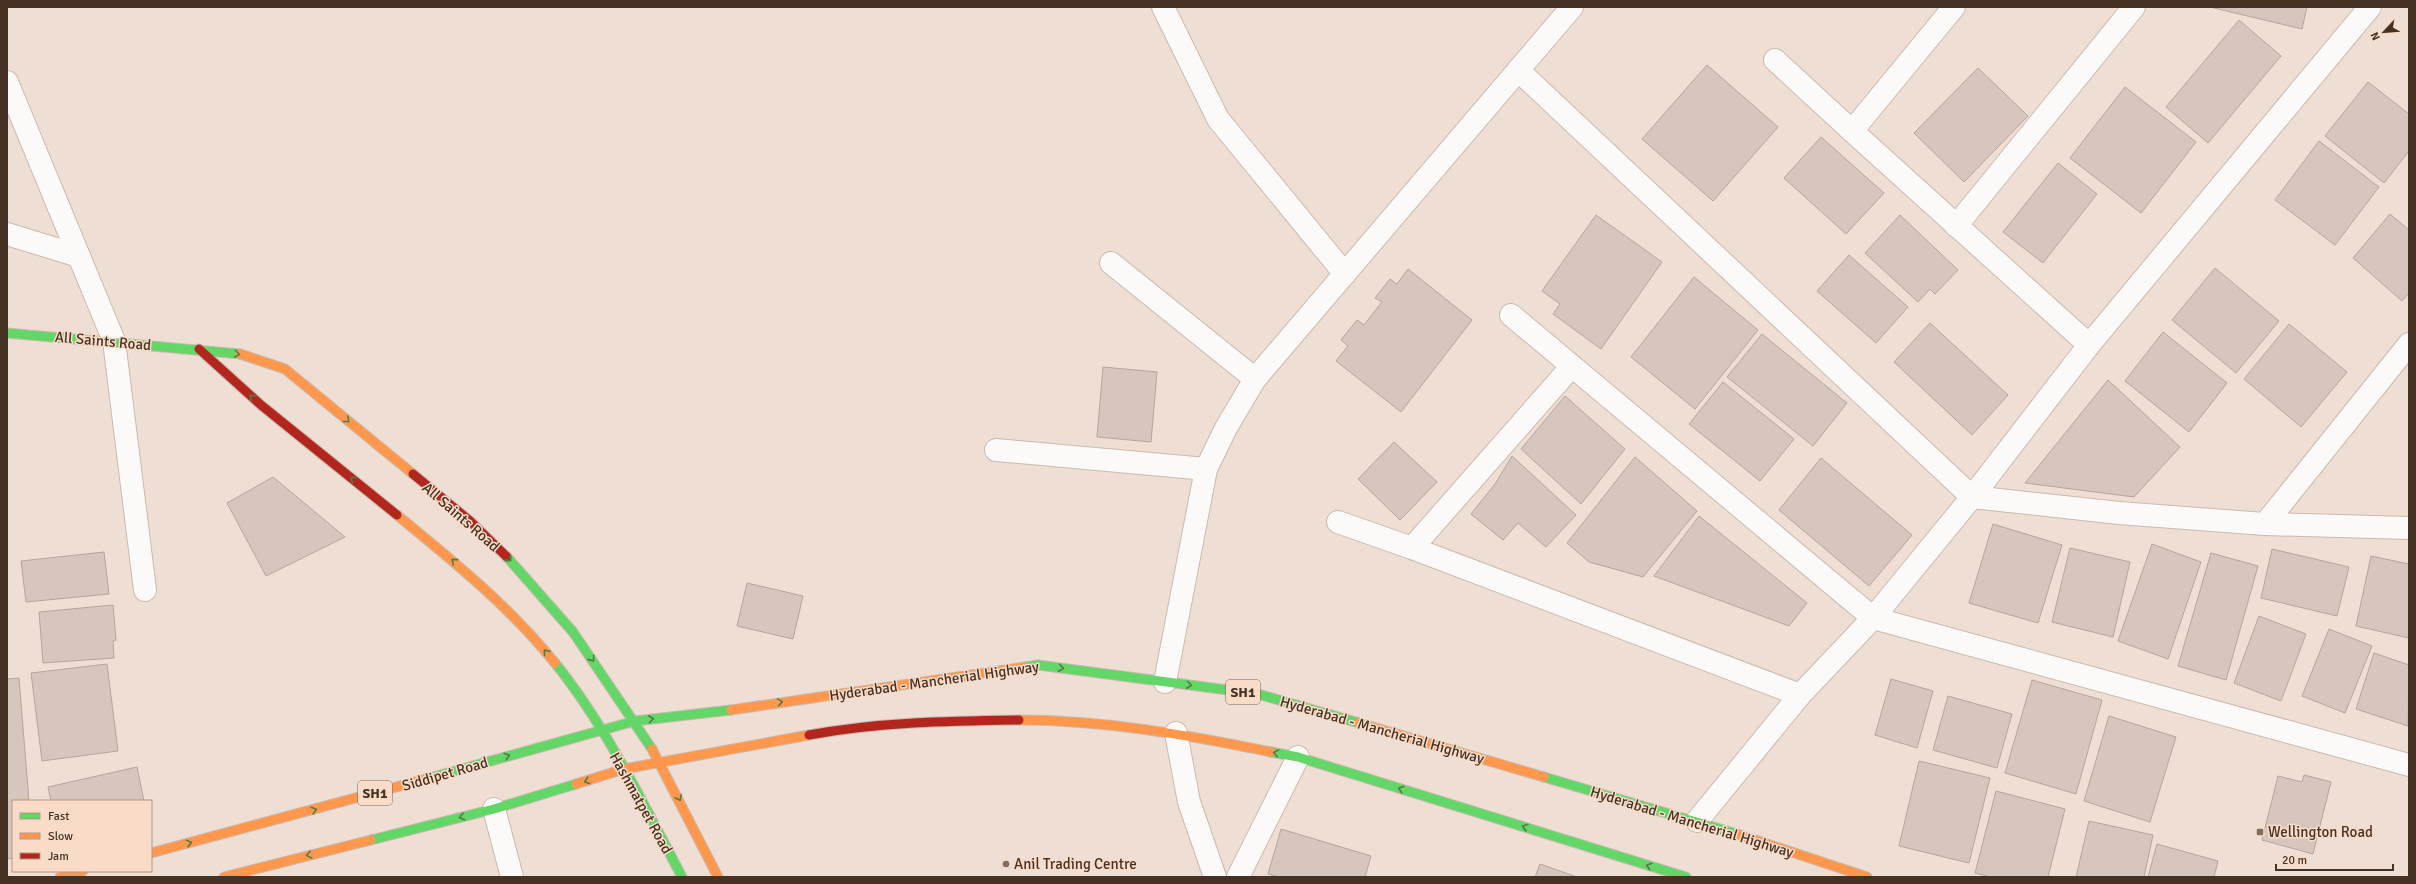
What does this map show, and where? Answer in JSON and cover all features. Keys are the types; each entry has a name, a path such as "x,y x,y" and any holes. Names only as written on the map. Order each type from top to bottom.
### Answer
{"main road":[{"name":"All Saints Road","path":"7,333 114,341 240,354 285,369 470,521 519,569 572,632 635,720 661,764"},
{"path":"199,350 261,405 478,581 532,634 571,682 599,730"},
{"name":"Hyderabad - Mancherial Highway","path":"599,730 635,720 721,711 1038,665 1258,694 1697,821 1867,877"},
{"path":"236,875 494,809 624,769 661,764 847,728 924,721 1050,720 1176,733 1298,757 1686,877"},
{"name":"Hashmatpet Road","path":"599,730 624,769 682,877"},
{"name":"Siddipet Road","path":"152,853 307,812 599,730"},
{"path":"661,764 718,877"},
{"path":"60,877 79,872"}],"street":[{"path":"1163,7 1218,119 1345,274"},
{"path":"1165,682 1206,469 1226,428 1255,379 1572,7"},
{"path":"1852,131 1954,7"},
{"path":"1956,226 2134,7"},
{"path":"1697,821 1800,696 1874,618 1972,497 2089,345 2370,7"},
{"path":"1775,60 1956,226 2089,345"},
{"path":"1518,70 1972,497 2119,513 2265,524 2409,528"},
{"path":"7,82 114,341 145,590"},
{"path":"7,234 79,256"},
{"path":"1111,263 1255,379"},
{"path":"1511,315 1874,618 2409,765"},
{"path":"2265,524 2409,344"},
{"path":"1412,548 1572,366"},
{"path":"996,450 1206,469"},
{"path":"1338,522 1412,548 1800,696"},
{"path":"1176,733 1189,802 1215,877"},
{"path":"1238,877 1298,757"},
{"path":"494,809 512,877"}],"building":[{"path":"2210,7 2307,7 2302,29"},
{"path":"2239,20 2281,56 2208,143 2166,107"},
{"path":"1707,65 1778,127 1713,201 1642,139"},
{"path":"1978,68 2028,116 1964,182 1914,133"},
{"path":"2368,82 2409,114 2409,151 2384,183 2325,136"},
{"path":"2125,87 2196,142 2141,213 2070,158"},
{"path":"1821,137 1884,193 1846,234 1784,178"},
{"path":"2319,141 2379,187 2335,245 2275,200"},
{"path":"2058,163 2097,194 2043,263 2003,232"},
{"path":"2390,214 2409,230 2409,293 2402,301 2353,258"},
{"path":"1596,215 1662,262 1601,349 1553,314 1560,304 1542,291"},
{"path":"1900,215 1958,270 1935,294 1930,289 1918,302 1865,253"},
{"path":"1849,255 1908,307 1876,343 1817,291"},
{"path":"2215,268 2279,321 2236,373 2172,320"},
{"path":"1408,269 1472,320 1401,412 1336,361 1348,346 1341,340 1357,320 1364,325 1382,302 1375,298 1390,279 1397,284"},
{"path":"1694,277 1758,330 1695,409 1631,357"},
{"path":"1930,323 2008,395 1972,435 1894,362"},
{"path":"2289,324 2347,372 2301,427 2244,379"},
{"path":"2163,332 2227,383 2189,432 2125,381"},
{"path":"1762,334 1847,403 1813,446 1727,377"},
{"path":"1103,367 1157,372 1151,442 1097,437"},
{"path":"2108,380 2180,447 2134,497 2025,483"},
{"path":"1723,382 1794,439 1760,481 1689,424"},
{"path":"1565,396 1625,449 1581,504 1521,449"},
{"path":"1394,442 1437,482 1400,520 1358,479"},
{"path":"1512,456 1576,515 1546,547 1518,523 1503,540 1471,514 1495,484"},
{"path":"1635,457 1697,511 1643,577 1589,562 1567,543"},
{"path":"1821,458 1912,535 1869,586 1779,510"},
{"path":"273,477 345,537 266,576 227,503"},
{"path":"1699,516 1807,603 1789,626 1654,576"},
{"path":"1993,524 2062,545 2038,623 1969,603"},
{"path":"2152,544 2201,562 2168,659 2118,641"},
{"path":"2070,548 2130,562 2113,637 2052,622"},
{"path":"2272,549 2349,567 2337,616 2261,598"},
{"path":"104,552 109,594 26,602 21,561"},
{"path":"2211,553 2258,566 2226,680 2178,666"},
{"path":"2371,556 2409,564 2409,638 2356,626"},
{"path":"747,583 803,596 793,639 737,626"},
{"path":"113,605 116,640 113,641 114,658 43,663 39,612"},
{"path":"2259,616 2306,634 2281,701 2234,683"},
{"path":"2329,629 2372,646 2345,713 2302,696"},
{"path":"2374,653 2409,665 2408,726 2356,709"},
{"path":"107,664 118,751 42,761 31,673"},
{"path":"19,678 29,800 12,800 12,858 7,859 7,679"},
{"path":"1891,679 1933,691 1917,748 1875,735"},
{"path":"2032,680 2102,700 2076,794 2005,773"},
{"path":"1948,696 2012,714 1997,768 1933,750"},
{"path":"2109,716 2176,737 2150,822 2084,801"},
{"path":"1919,761 1990,778 1969,863 1899,846"},
{"path":"137,767 144,800 51,800 48,787"},
{"path":"2304,775 2331,782 2313,854 2262,840 2278,776 2302,782"},
{"path":"1996,791 2065,809 2048,877 1990,877 1975,873"},
{"path":"2089,821 2153,835 2144,877 2076,877"},
{"path":"1281,829 1371,856 1365,877 1279,877 1268,874"},
{"path":"2157,844 2218,861 2214,877 2148,877"},
{"path":"1540,864 1577,877 1535,877"}],"traffic: fast":[{"path":"7,333 240,354"},
{"path":"507,557 573,632 652,749"},
{"path":"555,663 574,687 608,739 639,794 682,877"},
{"path":"1025,667 1038,665 1258,694 1359,723"},
{"path":"426,779 635,721 731,710"},
{"path":"1271,752 1298,757 1686,877"},
{"path":"1544,777 1737,834"},
{"path":"371,840 494,809 576,784"}],"traffic: slow":[{"path":"240,354 285,369 413,474"},
{"path":"397,515 500,603 555,663"},
{"path":"731,710 1025,667"},
{"path":"1019,720 1083,723 1146,730 1177,734 1271,752"},
{"path":"1359,723 1544,777"},
{"path":"576,784 624,769 809,735"},
{"path":"652,749 718,877"},
{"path":"152,853 426,779"},
{"path":"1737,834 1867,877"},
{"path":"224,877 371,840"},
{"path":"60,877 79,872"}],"traffic: jam":[{"path":"199,349 261,405 397,515"},
{"path":"413,474 470,521 507,557"},
{"path":"809,735 861,727 887,725 1019,720"}],"place":[{"name":"Wellington Road","path":"2260,832"},
{"name":"Anil Trading Centre","path":"1006,864"}]}
